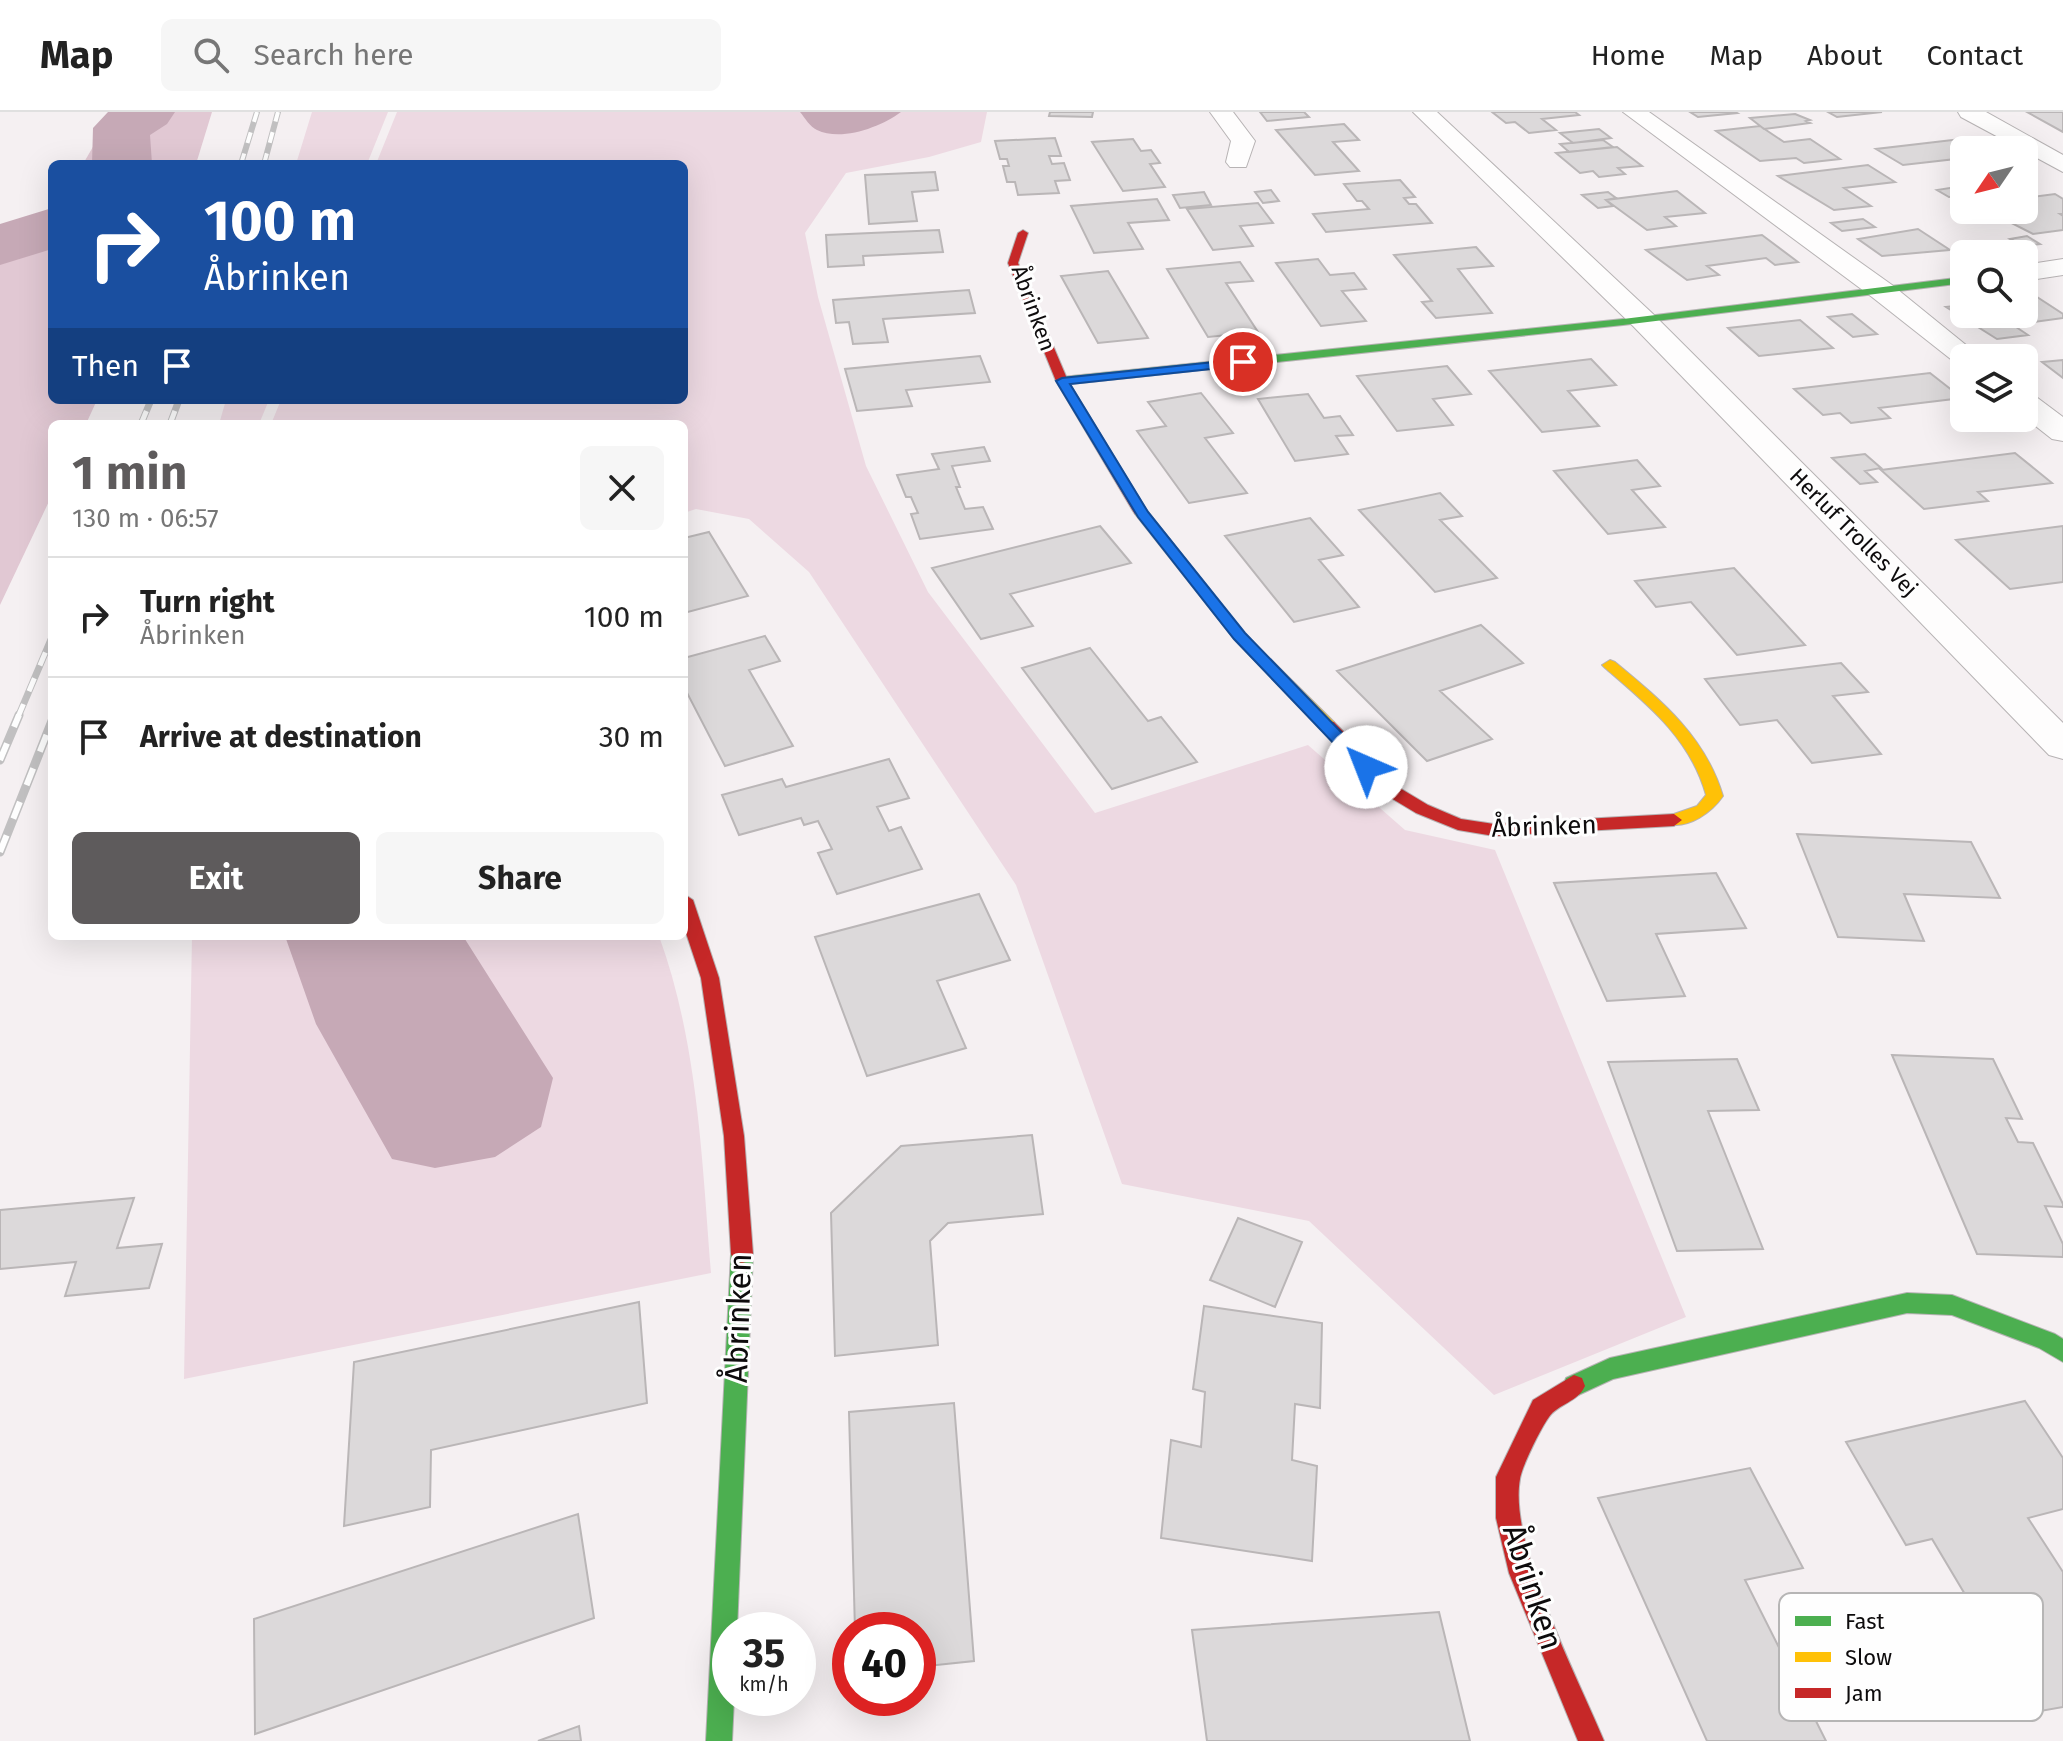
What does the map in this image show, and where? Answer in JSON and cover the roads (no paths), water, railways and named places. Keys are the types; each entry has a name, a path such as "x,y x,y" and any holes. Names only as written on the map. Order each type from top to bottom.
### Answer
{"street":[{"path":"1221,112 1243,141 1238,162"},
{"name":"Herluf Trolles Vej","path":"1424,112 1643,320 2063,746"},
{"path":"1634,112 1882,291 1950,345"},
{"path":"1969,112 2063,165"},
{"name":"Åbrinken","path":"1023,233 1013,263 1062,381 1142,514 1239,636 1392,791 1422,809 1458,824 1494,830 1678,820 1703,810 1715,796 1713,775 1689,736 1610,665"},
{"path":"2038,271 2063,267"},
{"path":"1643,320 1950,282"},
{"name":"Åbrinken","path":"1062,381 1643,320"},
{"path":"2038,413 2063,432"},
{"name":"Åbrinken","path":"688,912 710,978 734,1136 742,1250 719,1741"},
{"name":"Åbrinken","path":"1591,1741 1521,1573 1508,1518 1508,1477 1541,1408 1576,1384 1610,1369 1907,1303 1952,1305 2035,1336 2063,1352"}],"waterway":[{"path":"122,160 121,128 147,112"},
{"path":"0,246 48,228"}],"railway":[{"path":"242,160 257,112"},
{"path":"265,160 278,112"},
{"path":"143,420 149,404"},
{"path":"172,420 178,404"},
{"path":"18,717 48,646"},
{"path":"0,760 19,715"},
{"path":"0,852 48,731"}]}
